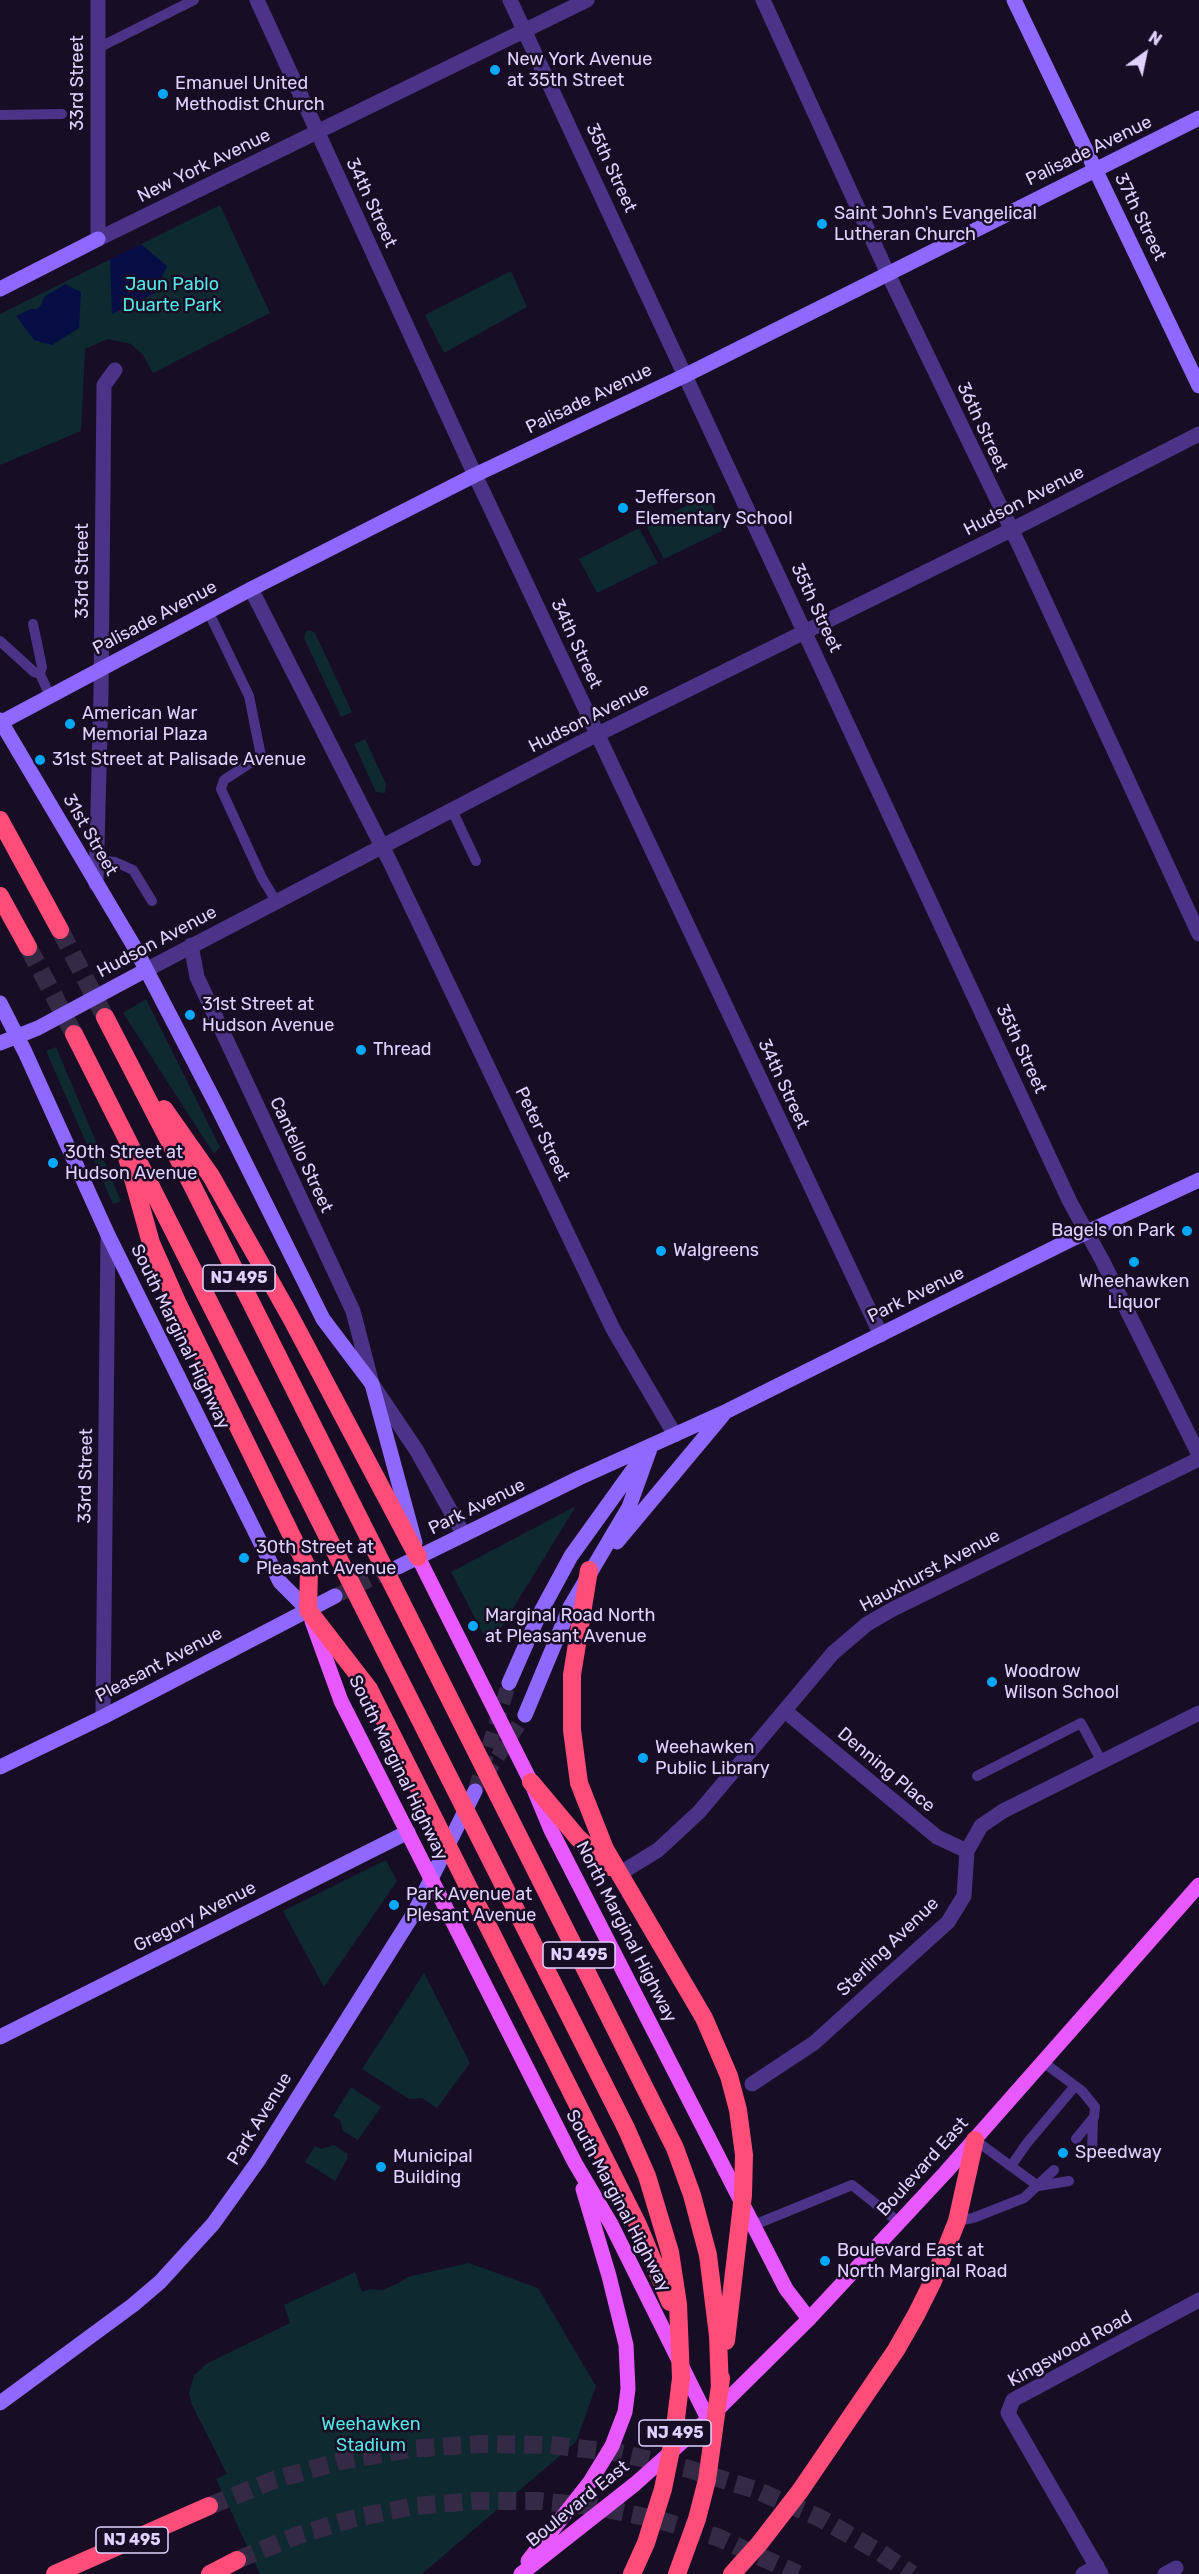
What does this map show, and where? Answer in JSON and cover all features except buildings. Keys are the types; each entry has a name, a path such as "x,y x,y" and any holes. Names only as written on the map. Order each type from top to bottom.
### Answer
{"highway":[{"path":"0,820 60,930"},
{"path":"0,896 28,947"},
{"name":"NJ 495","path":"105,1017 675,2148 692,2195 708,2255 718,2336 720,2390 707,2480 697,2519 677,2574"},
{"name":"NJ 495","path":"74,1034 638,2153 656,2200 670,2252 680,2335 680,2397 668,2471 651,2527 632,2574"},
{"path":"126,1056 211,1176 290,1316 418,1557"},
{"path":"114,1110 151,1243 191,1334 309,1570 308,1610 369,1689 425,1796 638,2225 666,2291 680,2335"},
{"path":"590,1570 572,1676 573,1750 584,1799 605,1849 704,2018 729,2076 738,2110 744,2155 743,2195 720,2390"},
{"path":"531,1782 578,1838 619,1874"},
{"path":"732,2574 794,2500 896,2349 933,2281 957,2221 975,2139"},
{"name":"NJ 495","path":"55,2574 209,2506"},
{"path":"210,2574 237,2560"}],"main road":[{"name":"37th Street","path":"1014,0 1199,386"},
{"name":"Palisade Avenue","path":"0,722 251,589 475,475 686,375 1199,118"},
{"name":"New York Avenue","path":"0,289 98,239"},
{"name":"31st Street","path":"0,722 146,970"},
{"name":"Hudson Avenue","path":"0,1043 38,1028 146,970"},
{"name":"Cantello Street","path":"146,970 217,1106 323,1319 372,1384 418,1557"},
{"name":"South Marginal Highway","path":"0,1003 108,1235 280,1582 308,1610 341,1701 575,2163 611,2224 708,2419"},
{"name":"Park Avenue","path":"418,1557 727,1411 1087,1232 1199,1180"},
{"path":"590,1570 727,1411"},
{"name":"Park Avenue","path":"509,1683 539,1615 571,1556 651,1446"},
{"path":"525,1715 570,1607 629,1507 651,1446"},
{"path":"398,1567 418,1557"},
{"name":"North Marginal Highway","path":"418,1557 531,1782 551,1830 786,2289 809,2319"},
{"name":"Pleasant Avenue","path":"0,1767 103,1717 335,1596"},
{"name":"Park Avenue","path":"0,2403 133,2305 166,2276 213,2224 258,2161 414,1913 475,1791"},
{"name":"Gregory Avenue","path":"0,2037 408,1832"},
{"name":"Boulevard East","path":"519,2574 635,2484 708,2419 809,2319 900,2223 1199,1885"},
{"path":"519,2574 590,2482 612,2446 625,2412 628,2389 626,2345 609,2276 575,2163"}],"street":[{"name":"33rd Street","path":"98,0 98,239"},
{"name":"34th Street","path":"257,0 475,475 881,1335"},
{"name":"35th Street","path":"510,0 1070,1202 1199,1457"},
{"name":"New York Avenue","path":"98,239 587,0"},
{"name":"36th Street","path":"763,0 888,274 1199,934"},
{"name":"33rd Street","path":"96,884 104,385 115,370"},
{"name":"Hudson Avenue","path":"146,970 598,735 1199,434"},
{"name":"Peter Street","path":"251,589 381,846 613,1329 675,1435"},
{"name":"Cantello Street","path":"191,945 197,977 353,1311 372,1384 417,1451 464,1535"},
{"name":"33rd Street","path":"103,1717 108,1235"},
{"name":"Hauxhurst Avenue","path":"619,1874 658,1850 699,1812 833,1653 856,1633 879,1617 1199,1457"},
{"name":"Denning Place","path":"786,1711 938,1837 967,1851"},
{"name":"Sterling Avenue","path":"752,2084 814,2043 948,1922 964,1896 967,1851 981,1826 1003,1811 1199,1713"},
{"name":"Kingswood Road","path":"1094,2572 1008,2413 1013,2400 1199,2300"}],"lane":[{"path":"98,48 194,0"},
{"path":"0,115 62,114"},
{"path":"209,613 249,696 261,756 224,780 221,789 262,878 276,902"},
{"path":"33,624 42,667 40,674 50,696"},
{"path":"0,641 34,672 40,674"},
{"path":"452,810 476,861"},
{"path":"97,860 115,861 133,870 152,901"},
{"path":"977,1776 1082,1723 1102,1762"},
{"path":"1043,2062 1075,2086 1095,2107 1092,2154"},
{"path":"1011,2166 1027,2143 1075,2086"},
{"path":"1076,2139 1094,2117"},
{"path":"975,2139 1038,2186 1069,2181"},
{"path":"957,2221 973,2218 1024,2198 1054,2169"},
{"path":"754,2225 852,2185 900,2223"}],"green space":[{"name":"Jaun Pablo Duarte Park","path":"220,205 270,313 153,373 143,355 131,344 108,339 85,349 81,431 0,465 0,314"},
{"path":"511,271 527,307 444,353 425,315"},
{"path":"707,495 724,530 664,559 646,526"},
{"path":"639,528 658,563 597,593 579,559"},
{"path":"310,630 315,633 352,712 341,717 304,638 306,631"},
{"path":"365,739 386,784 385,793 376,792 354,744"},
{"path":"146,999 220,1147 214,1154 123,1013"},
{"path":"56,1047 121,1201 113,1204 46,1051"},
{"path":"576,1506 490,1646 490,1647 451,1572"},
{"path":"386,1860 397,1881 324,1987 283,1911"},
{"path":"424,1973 470,2063 437,2108 422,2098 409,2099 362,2069"},
{"path":"351,2087 381,2107 358,2140 343,2131 340,2120 333,2116"},
{"path":"334,2145 348,2154 335,2181 305,2162 315,2146 321,2149"},
{"name":"Weehawken Stadium","path":"469,2263 538,2288 596,2386 576,2442 422,2574 260,2574 216,2479 227,2474 192,2405 189,2393 194,2376 206,2364 290,2323 284,2305 355,2272 362,2292 370,2289 382,2290 407,2277"}],"shaded area":[{"path":"141,244 167,266 162,277 161,290 112,314 110,259"},
{"path":"65,284 81,292 79,328 52,345 34,340 16,316 31,309 37,309 44,297"}],"tunnel":[{"path":"60,930 105,1017"},
{"path":"28,947 74,1034"},
{"path":"335,1596 395,1568"},
{"path":"475,1791 509,1683"},
{"path":"485,1776 525,1715"},
{"path":"209,2506 274,2480 341,2461 410,2449 480,2444 551,2445 620,2453 689,2469 756,2490 820,2518 881,2553 912,2574"},
{"path":"237,2560 296,2536 355,2518 415,2506 476,2501 538,2501 598,2507 659,2520 717,2537 798,2574"}],"place":[{"name":"New York Avenue at 35th Street","path":"495,70"},
{"name":"Emanuel United Methodist Church","path":"163,94"},
{"name":"Saint John's Evangelical Lutheran Church","path":"822,224"},
{"name":"Jefferson Elementary School","path":"623,508"},
{"name":"American War Memorial Plaza","path":"70,724"},
{"name":"31st Street at Palisade Avenue","path":"40,760"},
{"name":"31st Street at Hudson Avenue","path":"190,1015"},
{"name":"Thread","path":"361,1050"},
{"name":"30th Street at Hudson Avenue","path":"53,1163"},
{"name":"Bagels on Park","path":"1187,1231"},
{"name":"Walgreens","path":"661,1251"},
{"name":"Wheehawken Liquor","path":"1134,1262"},
{"name":"30th Street at Pleasant Avenue","path":"244,1558"},
{"name":"Marginal Road North at Pleasant Avenue","path":"473,1626"},
{"name":"Woodrow Wilson School","path":"992,1682"},
{"name":"Weehawken Public Library","path":"643,1758"},
{"name":"Park Avenue at Plesant Avenue","path":"394,1905"},
{"name":"Speedway","path":"1063,2153"},
{"name":"Municipal Building","path":"381,2167"},
{"name":"Boulevard East at North Marginal Road","path":"825,2261"}]}
